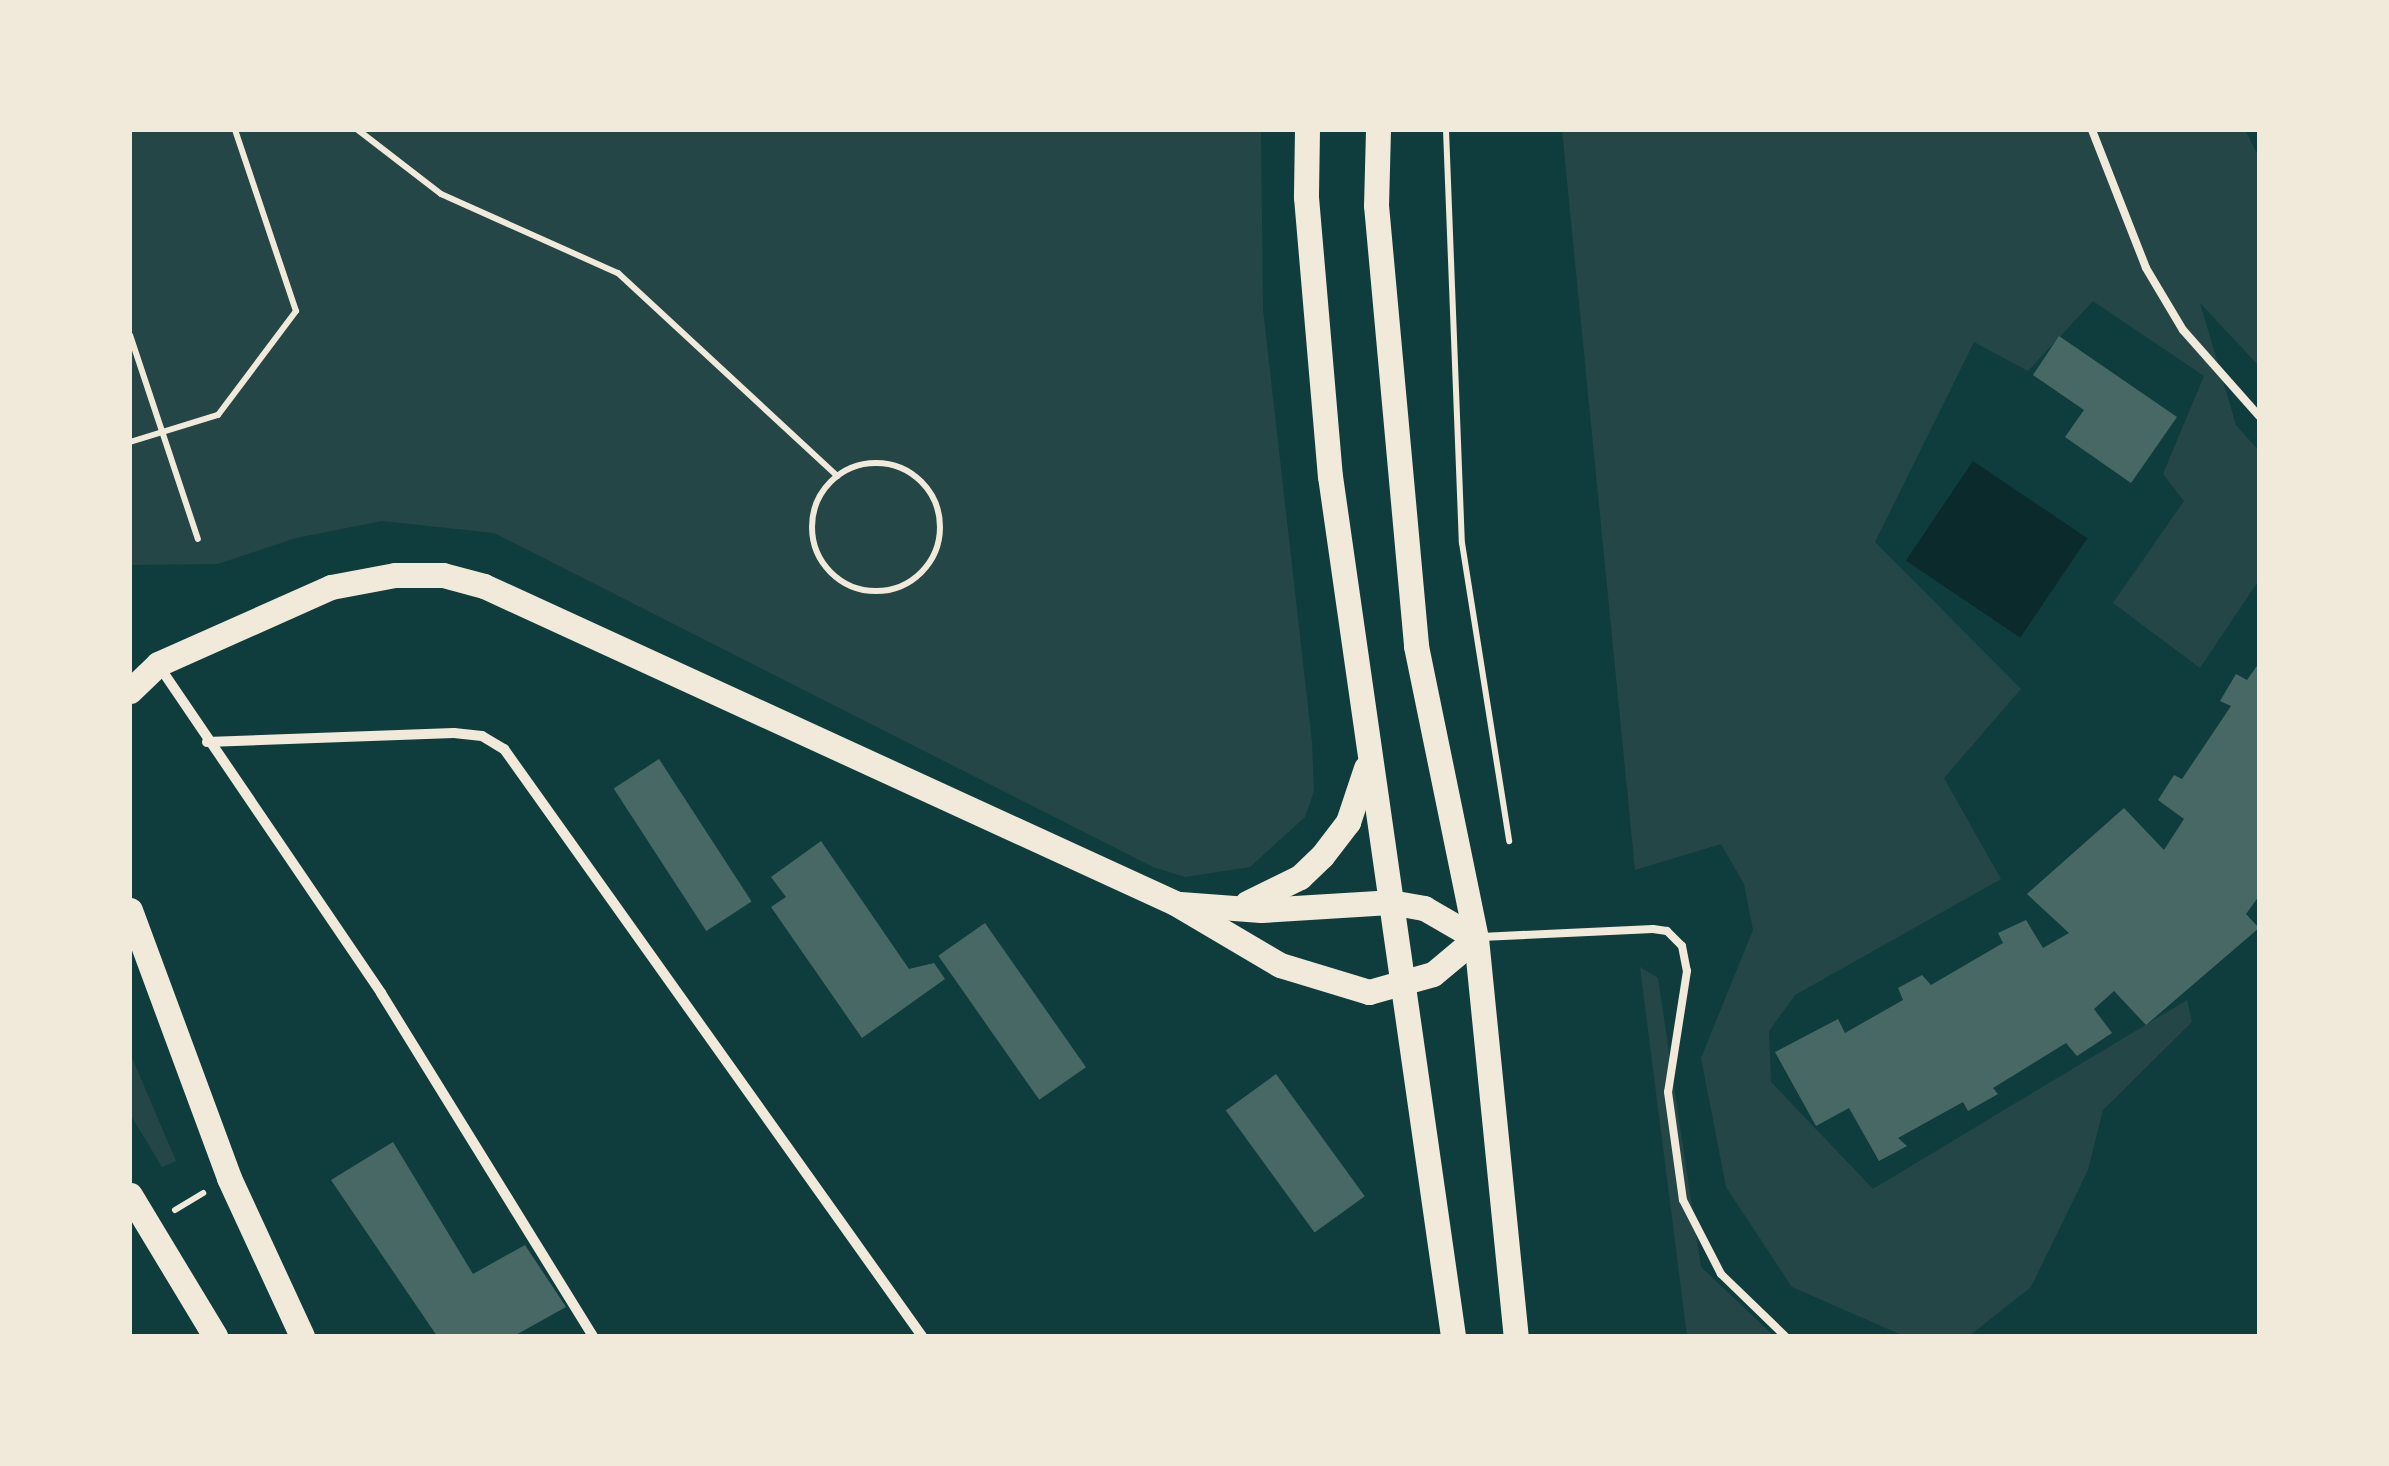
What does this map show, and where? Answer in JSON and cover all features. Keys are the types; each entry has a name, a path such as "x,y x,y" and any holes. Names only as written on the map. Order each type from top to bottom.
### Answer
{"main road":[{"path":"1307,130 1306,197 1330,476 1453,1336"},
{"path":"1378,130 1376,205 1416,646 1476,938 1516,1336"},
{"path":"130,691 158,664 331,587 395,574 443,574 484,586 1174,904 1280,965 1369,992 1402,987 1433,974 1476,938"},
{"path":"130,658 158,664"},
{"path":"1235,908 1269,896 1322,856 1348,822 1369,753"},
{"path":"1174,904 1235,908 1390,902 1424,908 1476,938"},
{"path":"130,910 229,1178 302,1336"},
{"path":"130,1195 144,1229 216,1336"}],"street":[{"path":"158,664 207,742 381,993 594,1336"},
{"path":"207,742 454,733 482,736 504,749 922,1336"}],"lane":[{"path":"2092,130 2146,268 2183,330 2259,416"},
{"path":"1476,938 1652,928 1667,931 1682,946 1687,972 1668,1092 1683,1200 1721,1274 1785,1336"}],"path":[{"path":"130,442 164,436 218,414 296,311 235,130"},
{"path":"358,130 441,194 618,273 837,476"},
{"path":"1446,130 1461,525 1509,841"},
{"path":"130,335 198,540"},
{"path":"867,464 900,467 932,495 940,538 919,576 882,592 842,583 826,569 811,530 814,509 837,476 867,464"},
{"path":"144,1229 229,1178"}],"shaded area":[{"path":"130,130 1261,130 1263,309 1312,742 1314,791 1305,817 1250,867 1185,877 1153,867 494,533 382,521 296,538 218,564 130,565"},
{"path":"1562,130 2245,130 2259,157 2259,366 2200,303 2236,425 2259,451 2259,580 2200,668 2113,603 2184,501 2163,474 2204,376 2093,301 2028,371 1974,342 1875,542 2021,689 1944,778 2001,879 1795,995 1769,1031 1771,1082 1873,1189 2187,1000 2192,1022 2103,1110 2088,1170 2031,1287 1969,1336 1904,1336 1792,1287 1726,1187 1701,1058 1753,930 1744,884 1721,844 1635,870"},
{"path":"1973,461 2087,538 2020,638 1906,560"},
{"path":"1640,967 1658,978 1701,1267 1774,1336 1687,1336"},
{"path":"130,1053 176,1161 162,1167 130,1114"}],"building":[{"path":"2059,336 2177,417 2131,483 2065,437 2084,410 2033,375"},
{"path":"2259,663 2259,896 2246,914 2259,928 2146,1025 2114,991 2094,1009 2112,1033 2077,1056 2066,1043 1993,1088 1998,1094 1968,1111 1963,1102 1898,1138 1907,1146 1879,1161 1849,1108 1816,1126 1775,1052 1838,1019 1845,1033 1903,1000 1898,988 1922,975 1931,985 2003,943 1998,933 2026,920 2043,948 2069,933 2027,894 2124,808 2164,850 2184,819 2158,800 2174,775 2182,779 2231,706 2220,701 2236,674 2247,680"},
{"path":"659,759 752,902 706,931 614,788"},
{"path":"821,841 909,969 934,963 945,979 862,1038 771,907 786,897 771,877"},
{"path":"985,923 1086,1067 1039,1100 938,956"},
{"path":"1276,1074 1365,1196 1315,1233 1226,1110"},
{"path":"393,1142 473,1274 525,1245 566,1307 514,1336 437,1336 331,1180"}]}
